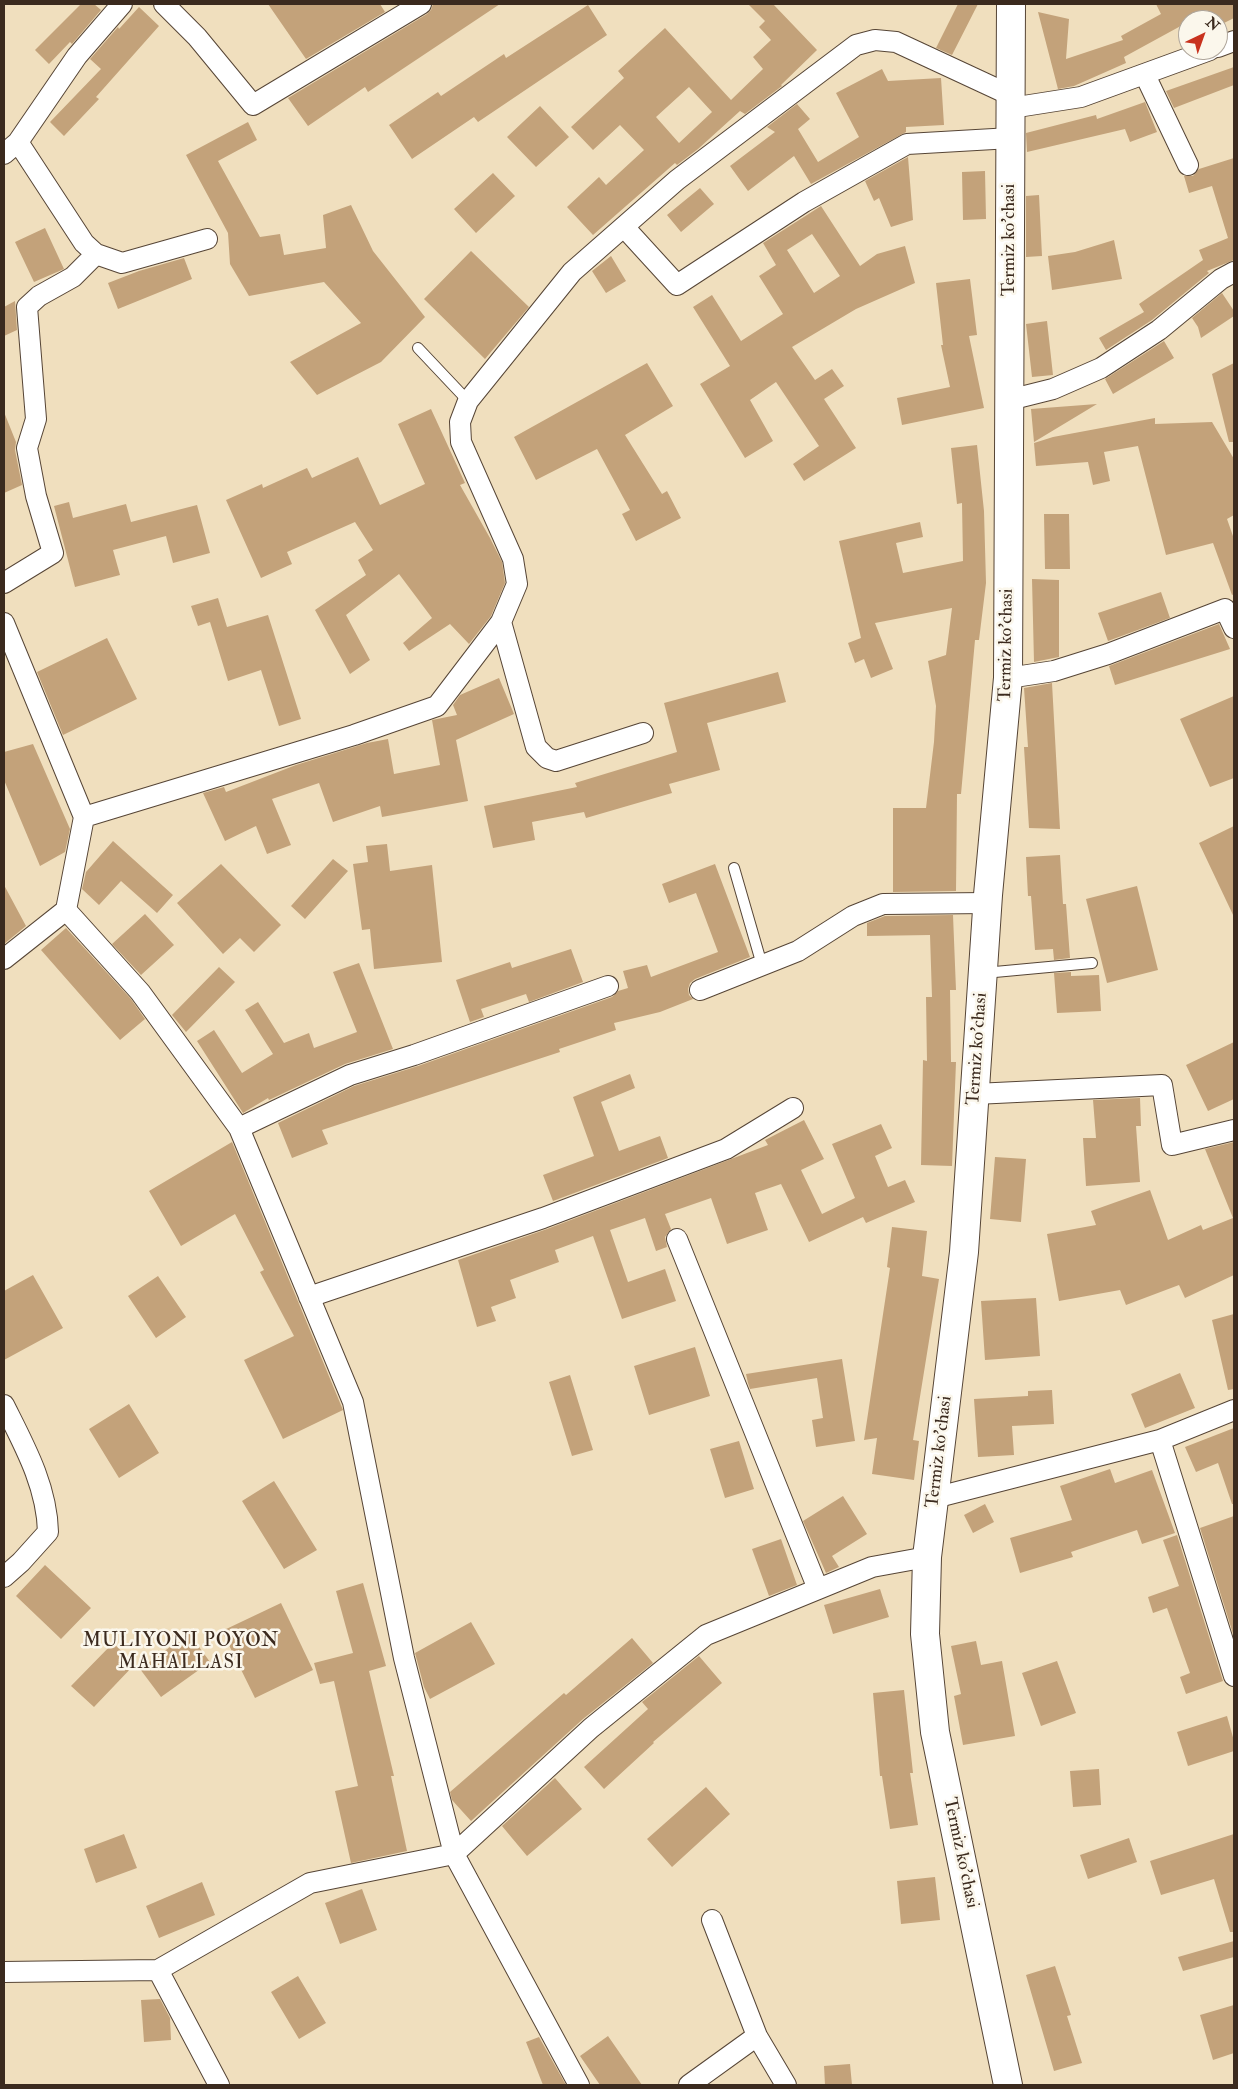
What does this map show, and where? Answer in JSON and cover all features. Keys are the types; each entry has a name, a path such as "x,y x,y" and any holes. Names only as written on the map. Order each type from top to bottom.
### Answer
{"main road":[{"name":"Termiz ko'chasi","path":"1008,2085 935,1732 925,1634 927,1557 964,1252 988,903 1008,678 1011,4"}],"street":[{"path":"122,4 77,56 11,148 84,243 96,254 122,263 208,239"},
{"path":"164,4 197,37 252,105 421,4"},
{"path":"84,817 354,735 437,706 501,622 517,584 513,559 461,442 460,422 468,401 572,272 677,180 856,45 875,40 896,42 1011,102 1081,97 1184,60"},
{"path":"1145,75 1188,165"},
{"path":"624,227 677,286 804,202 907,144 1011,138"},
{"path":"4,583 53,553 36,496 26,448 36,418 27,307 38,296 73,277 96,254"},
{"path":"1009,400 1053,389 1100,368 1159,330 1221,279 1234,272"},
{"path":"1008,678 1054,671 1108,654 1230,607 1234,628"},
{"path":"501,622 536,747 547,758 556,761 643,733"},
{"path":"4,623 84,817 66,910 4,959"},
{"path":"700,990 798,951 853,916 884,904 988,903"},
{"path":"66,910 140,992 239,1128 352,1402 404,1658 454,1854 579,2085"},
{"path":"239,1128 350,1075 414,1055 608,986"},
{"path":"975,1094 1162,1085 1172,1145 1234,1130"},
{"path":"309,1297 543,1218 726,1149 793,1108"},
{"path":"677,1239 818,1589"},
{"path":"4,1405 32,1463 47,1514 48,1532 21,1562 4,1577"},
{"path":"934,1498 1160,1440 1234,1410"},
{"path":"1160,1440 1234,1676"},
{"path":"4,1972 158,1970 310,1883 454,1854 591,1728 706,1635 872,1567 927,1557"},
{"path":"712,1920 757,2036 786,2085"},
{"path":"158,1970 219,2085"},
{"path":"690,2085 757,2036"}],"lane":[{"path":"418,348 468,401"},
{"path":"734,868 762,965"},
{"path":"983,973 1092,963"}],"building":[{"path":"81,4 94,4 101,10 72,44 70,42 49,64 35,50"},
{"path":"268,4 380,4 385,12 306,59"},
{"path":"433,4 500,4 368,92 365,87 308,126 288,98 427,14"},
{"path":"748,4 773,4 817,50 782,86 745,114 740,111 698,149 677,165 675,163 593,235 567,207 599,177 606,185 644,150 620,125 593,150 571,127 624,78 618,71 665,28 731,100 763,69 753,57 771,40 759,27 765,21","holes":["689,87 712,112 679,143 656,117"]},
{"path":"958,4 978,4 952,55 936,48"},
{"path":"1156,4 1234,4 1234,18 1228,21 1228,10 1178,10 1178,27 1124,57 1126,63 1074,86 1058,89 1038,12 1069,19 1066,59 1123,40 1121,36 1161,14"},
{"path":"588,5 607,35 478,122 474,117 412,159 389,125 438,92 441,96 504,54 506,58"},
{"path":"139,7 159,26 96,97 99,99 64,136 50,122 101,69 90,59 118,27 119,29"},
{"path":"1234,67 1234,85 1174,108 1166,91"},
{"path":"882,69 888,81 941,78 944,125 906,127 906,132 811,184 794,156 748,191 730,166 775,132 767,127 797,104 810,119 798,129 818,162 859,137 836,93"},
{"path":"1145,102 1157,132 1130,142 1125,129 1027,152 1026,133 1096,115 1097,119"},
{"path":"540,106 569,137 536,167 507,137"},
{"path":"248,122 257,140 218,161 260,237 280,234 284,255 326,248 323,215 351,205 373,251 425,317 381,362 317,395 290,362 361,323 324,282 249,296 230,264 228,233 186,155"},
{"path":"908,157 913,220 891,227 879,198 874,201 865,181"},
{"path":"1234,158 1234,260 1207,271 1209,273 1152,320 1106,350 1099,338 1144,312 1139,304 1203,260 1199,250 1228,238 1212,186 1189,193 1184,176 1193,176 1199,169"},
{"path":"985,171 986,219 963,220 962,172"},
{"path":"493,173 515,196 476,233 454,209"},
{"path":"700,188 714,204 681,232 667,215"},
{"path":"1039,195 1042,256 1026,257 1026,196"},
{"path":"821,206 860,266 877,254 905,246 915,283 856,309 792,347 815,380 832,369 844,386 824,399 856,448 804,481 793,464 819,446 776,382 750,400 773,441 745,458 700,384 730,366 693,307 712,295 741,341 783,314 759,276 776,265 763,243","holes":["812,234 840,276 814,293 787,250"]},
{"path":"45,228 64,269 34,282 15,242"},
{"path":"1114,240 1122,279 1052,290 1048,256 1075,252"},
{"path":"471,251 529,307 485,359 424,299"},
{"path":"611,256 626,281 606,293 592,271"},
{"path":"184,258 192,279 118,309 108,283 139,271"},
{"path":"970,279 977,335 969,336 984,408 902,425 897,398 950,387 941,345 943,345 936,283"},
{"path":"1222,293 1234,311 1234,316 1201,338 1198,327 1192,318"},
{"path":"15,301 17,330 4,336 4,307"},
{"path":"1047,321 1053,375 1032,377 1026,324"},
{"path":"1164,341 1174,358 1113,394 1105,379"},
{"path":"647,363 673,406 625,435 662,494 667,491 681,518 636,541 622,514 630,510 597,449 536,480 514,437"},
{"path":"1234,363 1234,442 1229,442 1212,374"},
{"path":"1097,404 1034,442 1031,409"},
{"path":"431,409 465,483 460,485 502,562 505,583 491,616 469,644 450,624 409,651 403,643 432,618 399,574 346,615 370,660 350,674 315,610 366,575 358,560 373,550 355,522 287,552 292,564 261,578 226,500 262,484 263,488 307,468 312,478 358,457 380,505 425,484 398,424"},
{"path":"4,412 16,442 15,450 22,485 4,493"},
{"path":"1155,418 1155,424 1212,422 1234,459 1234,515 1227,519 1234,539 1234,594 1232,595 1213,543 1166,555 1138,446 1104,452 1110,481 1093,485 1088,462 1036,466 1034,443 1053,437"},
{"path":"977,445 984,511 986,583 979,640 975,640 961,794 957,794 956,891 893,892 893,808 926,808 934,742 936,706 928,661 946,655 952,608 875,623 893,669 871,678 864,659 855,663 848,643 861,638 839,541 920,522 923,537 896,543 903,573 963,561 962,503 957,504 951,448"},
{"path":"69,502 73,518 126,504 131,522 197,505 210,553 173,563 166,536 113,550 120,575 75,587 54,506"},
{"path":"1044,514 1069,514 1070,569 1045,569"},
{"path":"1032,579 1059,580 1059,657 1034,662"},
{"path":"1161,592 1170,618 1108,641 1098,613"},
{"path":"218,598 227,627 268,615 301,719 279,726 261,670 228,681 210,622 198,626 191,606"},
{"path":"1219,624 1230,649 1115,685 1109,666"},
{"path":"107,638 137,699 63,735 37,672"},
{"path":"778,672 786,702 707,723 720,770 669,784 672,793 586,818 584,812 532,822 535,840 493,848 484,806 577,787 575,783 677,752 664,703"},
{"path":"499,678 514,714 456,740 468,801 382,817 380,806 333,822 319,783 272,799 291,845 267,854 256,826 225,841 203,793 224,787 226,792 296,765 367,743 388,739 394,774 440,765 432,720 457,715 453,705 460,695"},
{"path":"1052,683 1060,829 1029,828 1024,747 1028,747 1024,688"},
{"path":"1234,696 1234,778 1210,787 1180,719"},
{"path":"33,744 70,829 65,852 40,866 4,780 4,752"},
{"path":"1234,826 1234,917 1199,843"},
{"path":"113,841 173,895 157,913 121,881 99,905 82,889 86,872"},
{"path":"387,844 390,871 432,865 442,962 374,969 370,929 362,930 353,864 368,862 366,846"},
{"path":"1060,855 1063,904 1066,904 1070,958 1054,960 1053,949 1035,950 1031,896 1028,896 1026,857"},
{"path":"333,859 348,871 305,919 291,906"},
{"path":"221,864 281,925 254,952 240,938 223,954 177,903"},
{"path":"715,864 750,957 695,979 690,983 688,989 689,995 693,999 660,1012 614,1023 616,1030 559,1049 560,1052 322,1130 328,1144 292,1158 278,1123 354,1086 418,1066 612,997 618,991 628,988 623,971 647,965 651,977 718,952 696,893 669,903 662,884"},
{"path":"4,885 26,926 4,944"},
{"path":"1137,886 1158,970 1107,983 1086,899"},
{"path":"145,914 174,945 141,975 112,944"},
{"path":"953,915 956,990 950,990 951,1062 956,1062 952,1166 921,1165 923,1060 927,1061 926,997 932,997 930,935 867,936 867,923 885,916"},
{"path":"66,928 131,999 145,1019 120,1040 41,950"},
{"path":"571,949 583,982 529,1002 526,994 481,1009 484,1017 470,1022 456,980 510,962 512,968"},
{"path":"359,963 393,1049 345,1064 269,1100 268,1098 243,1113 197,1041 214,1030 242,1073 273,1054 245,1010 258,1002 284,1043 309,1033 314,1048 357,1032 333,972"},
{"path":"219,967 235,982 186,1032 172,1015"},
{"path":"1071,972 1071,976 1099,975 1101,1011 1057,1013 1054,973"},
{"path":"1234,1042 1234,1099 1208,1111 1186,1065"},
{"path":"630,1074 635,1088 601,1102 619,1151 660,1136 668,1158 553,1201 543,1175 594,1156 573,1097"},
{"path":"1140,1098 1141,1126 1136,1126 1140,1182 1086,1186 1083,1138 1096,1138 1093,1100"},
{"path":"804,1120 824,1159 801,1170 822,1214 855,1198 832,1144 881,1124 892,1148 875,1156 888,1187 905,1180 915,1202 866,1223 863,1217 809,1242 781,1184 755,1193 768,1230 727,1244 711,1198 665,1214 671,1229 665,1237 667,1247 656,1251 645,1218 610,1230 628,1282 665,1269 676,1301 622,1319 593,1236 555,1250 559,1262 510,1280 516,1298 491,1307 496,1321 477,1327 458,1260 547,1229 768,1145 765,1140"},
{"path":"232,1142 343,1410 283,1439 244,1360 294,1336 260,1272 264,1270 235,1214 181,1246 149,1191"},
{"path":"1234,1142 1234,1275 1185,1298 1179,1285 1126,1305 1120,1290 1059,1301 1047,1234 1096,1225 1091,1211 1150,1190 1168,1240 1201,1225 1203,1230 1233,1218 1205,1149"},
{"path":"995,1157 1026,1159 1021,1222 990,1219"},
{"path":"892,1227 927,1231 922,1276 939,1279 913,1440 919,1441 914,1480 872,1474 877,1438 864,1440 890,1268 887,1267"},
{"path":"33,1275 63,1328 4,1360 4,1291"},
{"path":"158,1276 186,1317 156,1338 128,1296"},
{"path":"1036,1298 1040,1356 985,1360 981,1301"},
{"path":"1234,1314 1234,1389 1228,1390 1212,1320"},
{"path":"695,1347 710,1396 649,1415 634,1366"},
{"path":"842,1359 855,1441 816,1447 812,1420 823,1418 817,1378 750,1389 746,1374"},
{"path":"1180,1373 1195,1408 1145,1428 1131,1394"},
{"path":"570,1375 593,1450 572,1456 549,1382"},
{"path":"1052,1390 1054,1424 1012,1426 1014,1455 978,1457 974,1399 1028,1396 1028,1391"},
{"path":"129,1404 159,1453 119,1478 89,1429"},
{"path":"1234,1428 1234,1504 1232,1504 1218,1463 1196,1472 1185,1447"},
{"path":"739,1441 754,1489 725,1498 710,1449"},
{"path":"1110,1469 1115,1483 1152,1470 1175,1533 1142,1544 1137,1530 1071,1552 1073,1557 1020,1573 1010,1538 1072,1520 1060,1486"},
{"path":"274,1481 317,1550 284,1569 242,1501"},
{"path":"843,1496 867,1534 832,1556 839,1567 826,1573 803,1521"},
{"path":"985,1504 994,1522 973,1533 964,1515"},
{"path":"1234,1516 1234,1637 1200,1528"},
{"path":"1177,1535 1223,1681 1186,1694 1180,1677 1190,1673 1167,1608 1153,1613 1148,1597 1179,1586 1163,1540"},
{"path":"781,1539 797,1585 769,1596 752,1549"},
{"path":"45,1565 91,1608 61,1639 16,1596"},
{"path":"363,1583 386,1666 369,1671 394,1776 391,1776 407,1851 351,1863 335,1791 358,1786 334,1681 320,1684 314,1663 353,1653 336,1591"},
{"path":"880,1589 889,1617 833,1634 824,1605"},
{"path":"281,1603 313,1670 255,1698 222,1631"},
{"path":"471,1622 495,1664 430,1699 424,1687 415,1653"},
{"path":"189,1633 210,1662 161,1697 140,1669"},
{"path":"632,1638 653,1663 583,1719 471,1821 452,1800 450,1792 564,1693 566,1695"},
{"path":"976,1641 981,1665 1002,1661 1015,1736 963,1745 954,1696 961,1694 951,1646"},
{"path":"113,1643 135,1664 94,1707 71,1686"},
{"path":"699,1656 722,1683 653,1742 604,1789 584,1767 648,1709 642,1702"},
{"path":"1057,1661 1076,1713 1041,1726 1022,1673"},
{"path":"904,1690 913,1773 910,1773 918,1825 890,1829 882,1776 880,1776 873,1693"},
{"path":"1227,1716 1234,1741 1234,1751 1188,1766 1177,1732"},
{"path":"1099,1769 1101,1805 1073,1807 1070,1771"},
{"path":"555,1778 582,1809 527,1856 502,1826"},
{"path":"706,1787 730,1814 672,1867 647,1839"},
{"path":"124,1834 137,1868 96,1883 84,1849"},
{"path":"1234,1834 1234,1932 1230,1932 1214,1879 1161,1895 1150,1861"},
{"path":"1129,1838 1137,1862 1088,1879 1080,1855"},
{"path":"935,1877 940,1920 901,1924 897,1881"},
{"path":"202,1882 215,1915 159,1938 146,1906"},
{"path":"362,1889 377,1930 340,1944 325,1903"},
{"path":"1234,1941 1234,1957 1183,1971 1178,1957"},
{"path":"1055,1966 1071,2015 1067,2016 1082,2063 1054,2071 1026,1975"},
{"path":"298,1976 326,2023 299,2039 271,1992"},
{"path":"160,1999 170,2018 171,2040 144,2042 141,2000"},
{"path":"1234,2005 1234,2053 1213,2060 1200,2015"},
{"path":"608,2036 642,2085 600,2085 580,2056"},
{"path":"539,2037 566,2085 543,2085 526,2042"},
{"path":"850,2064 852,2085 825,2085 824,2066"}],"district":[{"name":"MULIYONI POYON MAHALLASI","path":"181,1653"}]}
